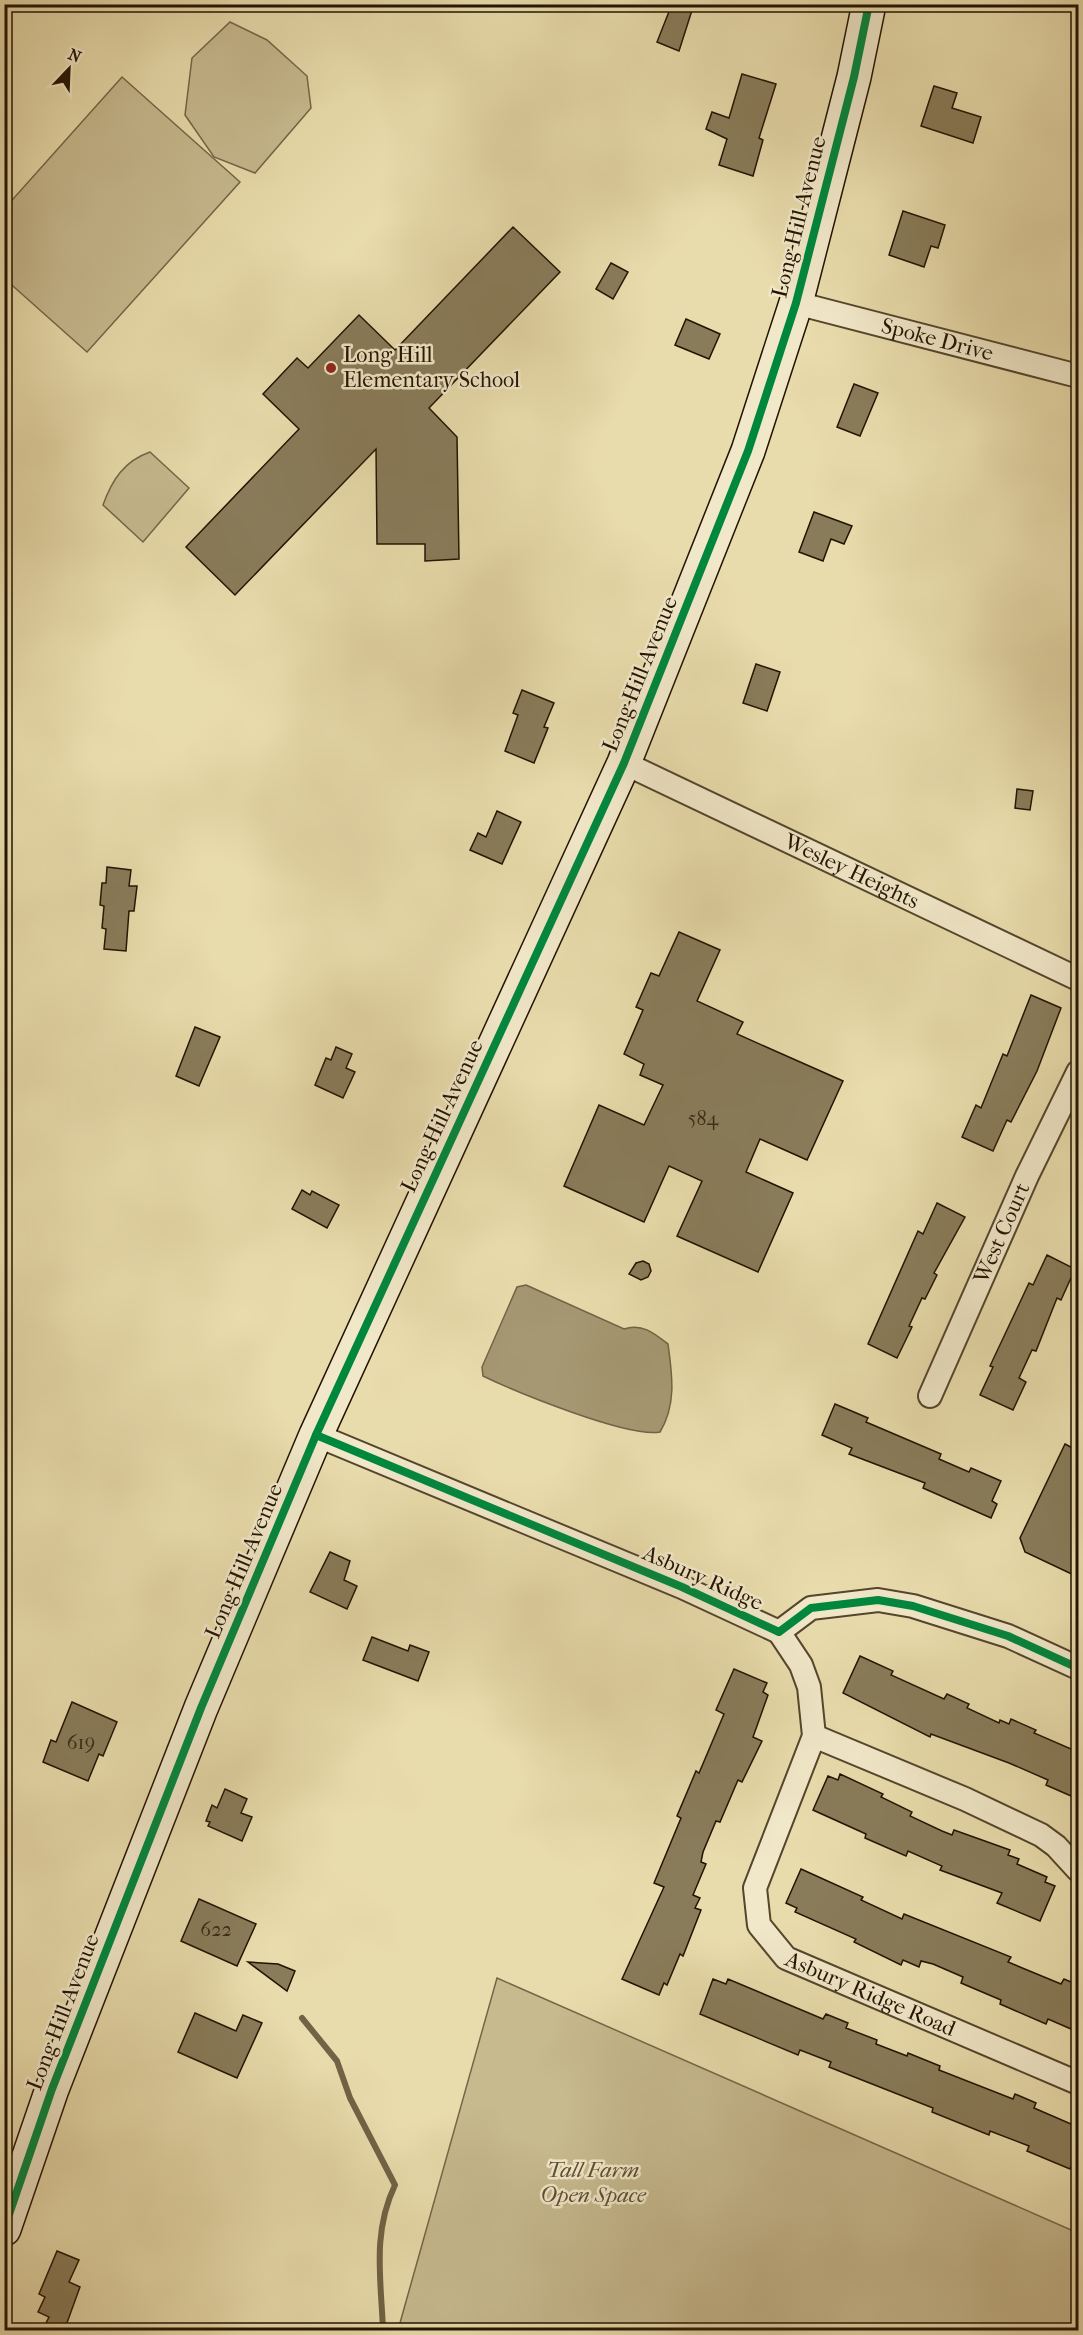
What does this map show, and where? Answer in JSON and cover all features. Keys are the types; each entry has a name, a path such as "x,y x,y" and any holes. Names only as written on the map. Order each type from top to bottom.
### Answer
{"street":[{"name":"Long Hill Avenue","path":"4,2229 52,2089 162,1809 316,1436 624,763 748,451 796,303 854,77 869,4"},
{"name":"Spoke Drive","path":"796,303 1078,376"},
{"name":"Wesley Heights","path":"624,763 1078,979"},
{"name":"West Court","path":"930,1396 1027,1176 1078,1072"},
{"name":"Asbury Ridge","path":"316,1436 682,1587 779,1632 811,1608 878,1600 913,1606 1008,1636 1078,1668"},
{"name":"Asbury Ridge Road","path":"779,1632 801,1665 809,1687 814,1736 755,1888 759,1925 786,1958 1078,2083"},
{"path":"814,1736 965,1799 1041,1835 1056,1846 1078,1870"}],"green space":[{"path":"230,22 267,40 307,76 311,108 255,173 214,157 185,115 192,58"},
{"path":"122,77 240,182 87,352 5,279 5,208"},
{"path":"150,452 189,488 143,542 103,505 110,487 126,466"},
{"name":"Tall Farm Open Space","path":"497,1978 1078,2233 1078,2330 398,2330"}],"shaded area":[{"path":"526,1285 624,1329 636,1327 648,1330 668,1344 672,1378 671,1400 660,1432 645,1432 599,1421 545,1402 483,1376 482,1367 517,1287"}],"building":[{"path":"672,4 694,4 679,51 657,42"},
{"path":"742,74 776,84 759,138 763,140 753,176 719,165 727,139 706,129 712,112 729,118"},
{"path":"934,86 957,93 952,108 981,117 973,143 921,126"},
{"path":"903,211 945,225 938,248 931,246 924,267 889,255"},
{"path":"513,227 560,272 429,408 457,437 459,559 425,561 425,544 377,544 376,449 235,595 186,547 299,429 263,394 297,358 308,368 359,315 395,350"},
{"path":"611,263 628,272 613,299 596,289"},
{"path":"686,319 720,334 709,359 675,345"},
{"path":"854,384 878,393 860,436 837,427"},
{"path":"814,512 852,526 844,544 831,539 823,561 799,552"},
{"path":"756,664 780,672 767,711 743,703"},
{"path":"522,690 554,703 544,727 548,728 534,763 505,751 518,715 513,713"},
{"path":"1017,789 1033,791 1030,810 1015,808"},
{"path":"497,811 521,822 502,864 470,850 478,833 486,837"},
{"path":"107,867 131,870 129,886 137,886 134,911 129,911 126,951 104,949 106,929 102,928 104,906 100,905 102,883 106,883"},
{"path":"679,932 720,950 697,1001 743,1022 737,1034 843,1081 807,1160 760,1139 746,1172 793,1193 758,1272 677,1236 702,1181 669,1166 644,1222 564,1186 599,1105 644,1125 663,1085 640,1075 644,1064 624,1054 643,1010 636,1007 651,973 659,976"},
{"path":"1031,995 1061,1008 1037,1071 1011,1122 1007,1120 993,1151 962,1137 976,1105 981,1108 1003,1054 1007,1056"},
{"path":"195,1027 220,1037 199,1086 176,1076"},
{"path":"336,1047 352,1054 346,1068 355,1072 343,1098 315,1085 326,1058 331,1060"},
{"path":"302,1190 310,1195 312,1191 339,1205 327,1228 292,1209"},
{"path":"937,1203 965,1217 934,1273 937,1275 925,1299 922,1298 909,1326 912,1327 897,1358 868,1344 918,1231 923,1234"},
{"path":"1047,1255 1075,1269 1061,1300 1057,1298 1036,1351 1032,1350 1019,1378 1026,1382 1013,1410 980,1395 993,1367 990,1366 1029,1283 1033,1285"},
{"path":"643,1261 649,1264 651,1271 648,1277 641,1280 629,1274 636,1263"},
{"path":"835,1404 868,1418 866,1422 941,1454 939,1459 969,1472 971,1468 1001,1481 992,1501 997,1504 991,1518 923,1488 925,1483 849,1454 852,1448 822,1435"},
{"path":"1065,1444 1078,1451 1078,1577 1025,1552 1020,1538"},
{"path":"330,1552 350,1561 344,1580 357,1586 347,1609 310,1592"},
{"path":"372,1637 408,1651 410,1645 429,1652 418,1681 363,1660"},
{"path":"860,1656 893,1671 891,1675 944,1699 947,1694 969,1704 967,1708 999,1723 1000,1720 1009,1724 1011,1719 1036,1730 1034,1733 1078,1752 1078,1799 1046,1785 1048,1780 931,1734 930,1737 843,1693"},
{"path":"734,1669 767,1683 763,1692 768,1695 753,1737 762,1741 742,1782 738,1780 720,1822 716,1821 703,1852 701,1862 706,1864 693,1895 700,1898 695,1908 701,1910 683,1956 680,1954 667,1985 664,1983 659,1995 622,1979 664,1887 654,1883 681,1818 677,1816 696,1771 699,1773 724,1714 716,1710"},
{"path":"72,1702 117,1722 103,1756 99,1754 88,1781 43,1762 51,1740 56,1742"},
{"path":"840,1774 883,1794 881,1797 912,1812 910,1816 942,1831 952,1835 954,1830 1010,1850 1008,1855 1019,1859 1017,1864 1047,1877 1045,1882 1055,1886 1040,1921 997,1903 1002,1893 940,1870 942,1866 908,1851 906,1856 865,1838 866,1834 813,1810 828,1776 838,1780"},
{"path":"225,1789 247,1799 241,1813 252,1817 242,1841 208,1826 210,1822 206,1821 212,1805 217,1808"},
{"path":"801,1869 863,1897 861,1900 902,1919 904,1914 1011,1957 1008,1962 1061,1984 1064,1979 1078,1985 1078,2032 1048,2019 1046,2024 1000,2004 1001,2000 961,1983 963,1977 933,1964 921,1961 919,1967 903,1960 901,1965 854,1942 856,1939 795,1912 797,1908 786,1903"},
{"path":"199,1899 256,1924 237,1966 181,1941"},
{"path":"248,1962 278,1964 295,1971 287,1991"},
{"path":"713,1979 726,1984 728,1979 823,2019 826,2014 848,2023 846,2028 877,2040 876,2044 907,2056 908,2053 940,2066 939,2070 1013,2099 1015,2094 1036,2103 1034,2108 1078,2127 1078,2149 1070,2169 1027,2151 1029,2146 990,2131 989,2135 932,2112 933,2108 829,2067 831,2062 800,2050 798,2055 700,2014"},
{"path":"195,2013 236,2031 243,2015 262,2023 237,2078 178,2052"},
{"path":"57,2251 79,2260 69,2282 80,2287 64,2331 45,2325 49,2317 38,2312 45,2297 39,2294"}],"waterway":[{"path":"302,2018 337,2061 350,2098 395,2185 383,2221 381,2239 383,2330"}],"cycle path":[{"path":"4,2229 52,2089 201,1708 316,1435 624,763 748,451 796,303 854,77 869,4"},
{"path":"316,1435 682,1587 779,1632 811,1608 878,1600 913,1606 1008,1636 1078,1668"}],"place":[{"name":"Long Hill Elementary School","path":"331,368"}]}
